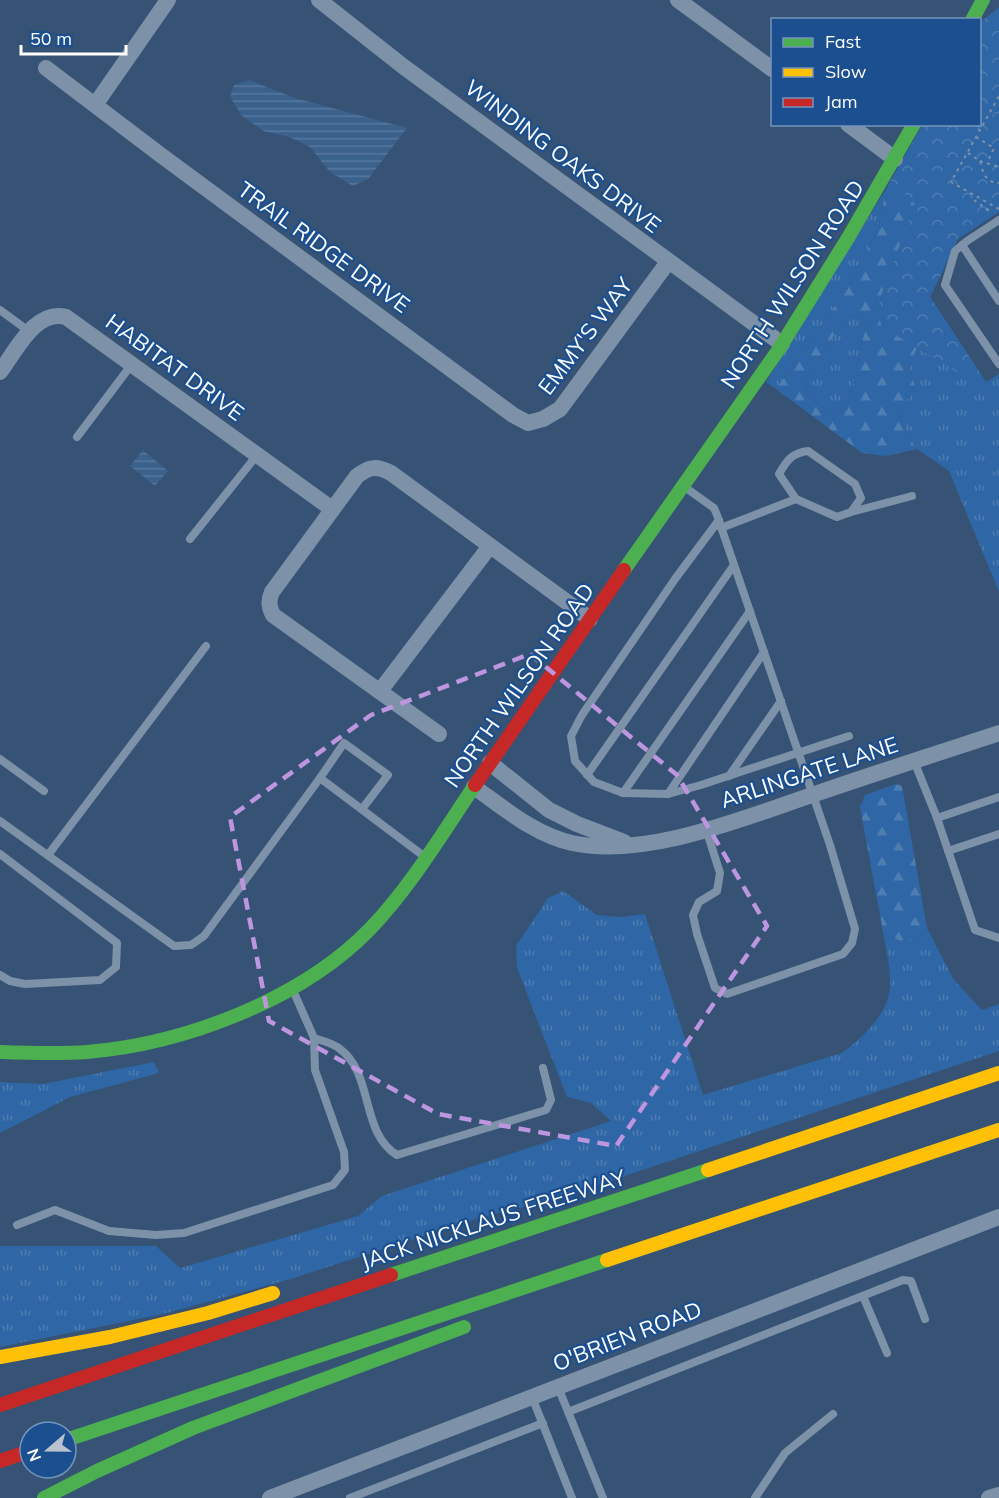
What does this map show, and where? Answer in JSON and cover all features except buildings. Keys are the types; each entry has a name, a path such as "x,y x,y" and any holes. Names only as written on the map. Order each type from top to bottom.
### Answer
{"main road":[{"path":"973,18 983,0"},
{"name":"NORTH WILSON ROAD","path":"0,1052 88,1053 152,1042 224,1019 292,987 337,959 362,938 426,857 782,344 845,245 913,126"},
{"name":"JACK NICKLAUS FREEWAY","path":"0,1405 996,1074"},
{"path":"78,1436 997,1130"},
{"path":"466,1235 575,1214"},
{"path":"529,1301 746,1214"},
{"path":"0,1357 110,1337 208,1313 286,1289"},
{"path":"44,1498 106,1466 184,1433 267,1400 388,1358 475,1323"},
{"path":"0,1461 18,1455"}],"street":[{"path":"95,105 168,0"},
{"name":"WINDING OAKS DRIVE","path":"319,0 404,67 782,344"},
{"path":"678,0 771,68"},
{"name":"TRAIL RIDGE DRIVE","path":"46,68 265,233 513,415 528,423"},
{"path":"851,126 895,159"},
{"name":"EMMY'S WAY","path":"528,423 543,419 560,409 668,262"},
{"name":"HABITAT DRIVE","path":"0,372 30,332 46,318 66,316 332,509"},
{"path":"439,734 273,615 269,608 272,592 357,476 367,468 380,467 391,473 590,619"},
{"path":"380,691 490,546"},
{"name":"ARLINGATE LANE","path":"474,787 538,831 571,843 599,846 630,845 649,843 706,828 999,733"},
{"path":"490,763 549,810 630,845"},
{"name":"O'BRIEN ROAD","path":"270,1498 999,1217"},
{"path":"989,1498 999,1495"}],"lane":[{"path":"996,222 955,251 945,285 999,364"},
{"path":"962,245 999,301"},
{"path":"0,310 30,332"},
{"path":"77,437 132,364"},
{"path":"851,512 861,498 855,484 808,451 795,453 779,474 796,499 837,517 912,496"},
{"path":"190,539 257,454"},
{"path":"683,486 714,508 781,701 830,845 855,929 852,943 843,954 728,994 715,988 693,915 699,902 717,891 720,873 706,828"},
{"path":"796,499 720,524 675,579 582,715 571,736 575,761 594,782 623,793 668,794 849,736"},
{"path":"587,775 734,564"},
{"path":"623,793 750,611"},
{"path":"48,855 206,646"},
{"path":"668,794 764,652"},
{"path":"729,776 781,701"},
{"path":"0,821 174,946 191,945 204,936 344,743 388,775 362,809"},
{"path":"0,759 44,791"},
{"path":"914,761 937,818 975,930 999,938"},
{"path":"320,778 426,857"},
{"path":"937,818 999,797"},
{"path":"948,850 999,834"},
{"path":"0,854 117,943 116,967 100,980 25,984 10,981 0,975"},
{"path":"16,1225 55,1210 109,1231 156,1235 184,1233 333,1185 345,1170 344,1152 315,1070 314,1038 292,987"},
{"path":"314,1038 338,1047 348,1056 358,1073 380,1139 397,1155 546,1110 551,1100 543,1068"},
{"path":"568,1412 903,1280 911,1281 926,1319"},
{"path":"863,1296 886,1353"},
{"path":"558,1387 603,1498"},
{"path":"532,1397 572,1498"},
{"path":"755,1498 785,1453 833,1414"},
{"path":"350,1498 543,1423"}],"path":[{"path":"999,96 951,182 999,209"},
{"path":"976,137 994,148 987,161"},
{"path":"968,153 980,161 987,161 999,167"},
{"path":"980,161 986,178 999,183"},
{"path":"974,200 989,209 996,222"}],"highlighted area":[{"path":"530,654 677,775 767,926 616,1146 438,1114 269,1021 230,817 371,715"}],"green space":[{"path":"999,8 999,92 957,239 930,297 986,382 999,374 999,592 949,471 917,449 906,433 899,413 915,386 909,365 886,189 977,126 981,126 996,9"},
{"path":"999,8 999,212 958,239 930,297 994,394 882,327 876,310 915,204 904,193 886,189 921,126 981,126 981,21"},
{"path":"886,189 878,230 847,289 776,389 766,382"},
{"path":"886,189 904,193 915,204 876,310 917,348 909,366 915,386 899,414 906,433 917,449 886,456 862,453 776,389 847,289 878,230","holes":["858,314 866,325 850,398 839,413 828,411 807,394 806,378 846,317"]},
{"path":"858,314 866,325 850,398 839,413 828,411 807,394 806,378 846,317"},
{"path":"896,784 902,786 927,928 919,938 900,941 883,932 860,807 865,795"},
{"path":"563,891 597,915 621,917 645,914 703,1095 842,1053 867,1031 881,1014 889,994 889,970 883,932 900,941 919,938 927,928 954,980 982,1010 999,1004 999,1051 559,1198 475,1219 294,1278 163,1314 0,1347 0,1246 156,1246 180,1268 358,1216 382,1196 611,1121 591,1103 567,1097 517,968 516,946 548,898"},
{"path":"154,1062 159,1073 70,1097 0,1133 0,1082 43,1084"}],"shaded area":[{"path":"249,80 295,98 407,128 368,179 353,186 330,172 310,147 289,137 263,131 241,115 230,97 234,85"},
{"path":"143,450 168,471 155,486 130,466"}],"traffic: fast":[{"path":"973,18 983,0"},
{"path":"624,570 779,349 848,238 913,126"},
{"path":"0,1052 76,1053 124,1047 201,1028 276,997 310,977 342,954 370,929 413,877 475,785"},
{"path":"391,1275 708,1170"},
{"path":"78,1436 607,1260"},
{"path":"44,1498 97,1471 193,1428 464,1327"}],"traffic: slow":[{"path":"708,1170 999,1073"},
{"path":"607,1260 999,1130"},
{"path":"0,1357 110,1337 208,1313 273,1293"}],"traffic: jam":[{"path":"475,785 624,570"},
{"path":"0,1405 391,1275"},
{"path":"0,1461 18,1455"}]}
